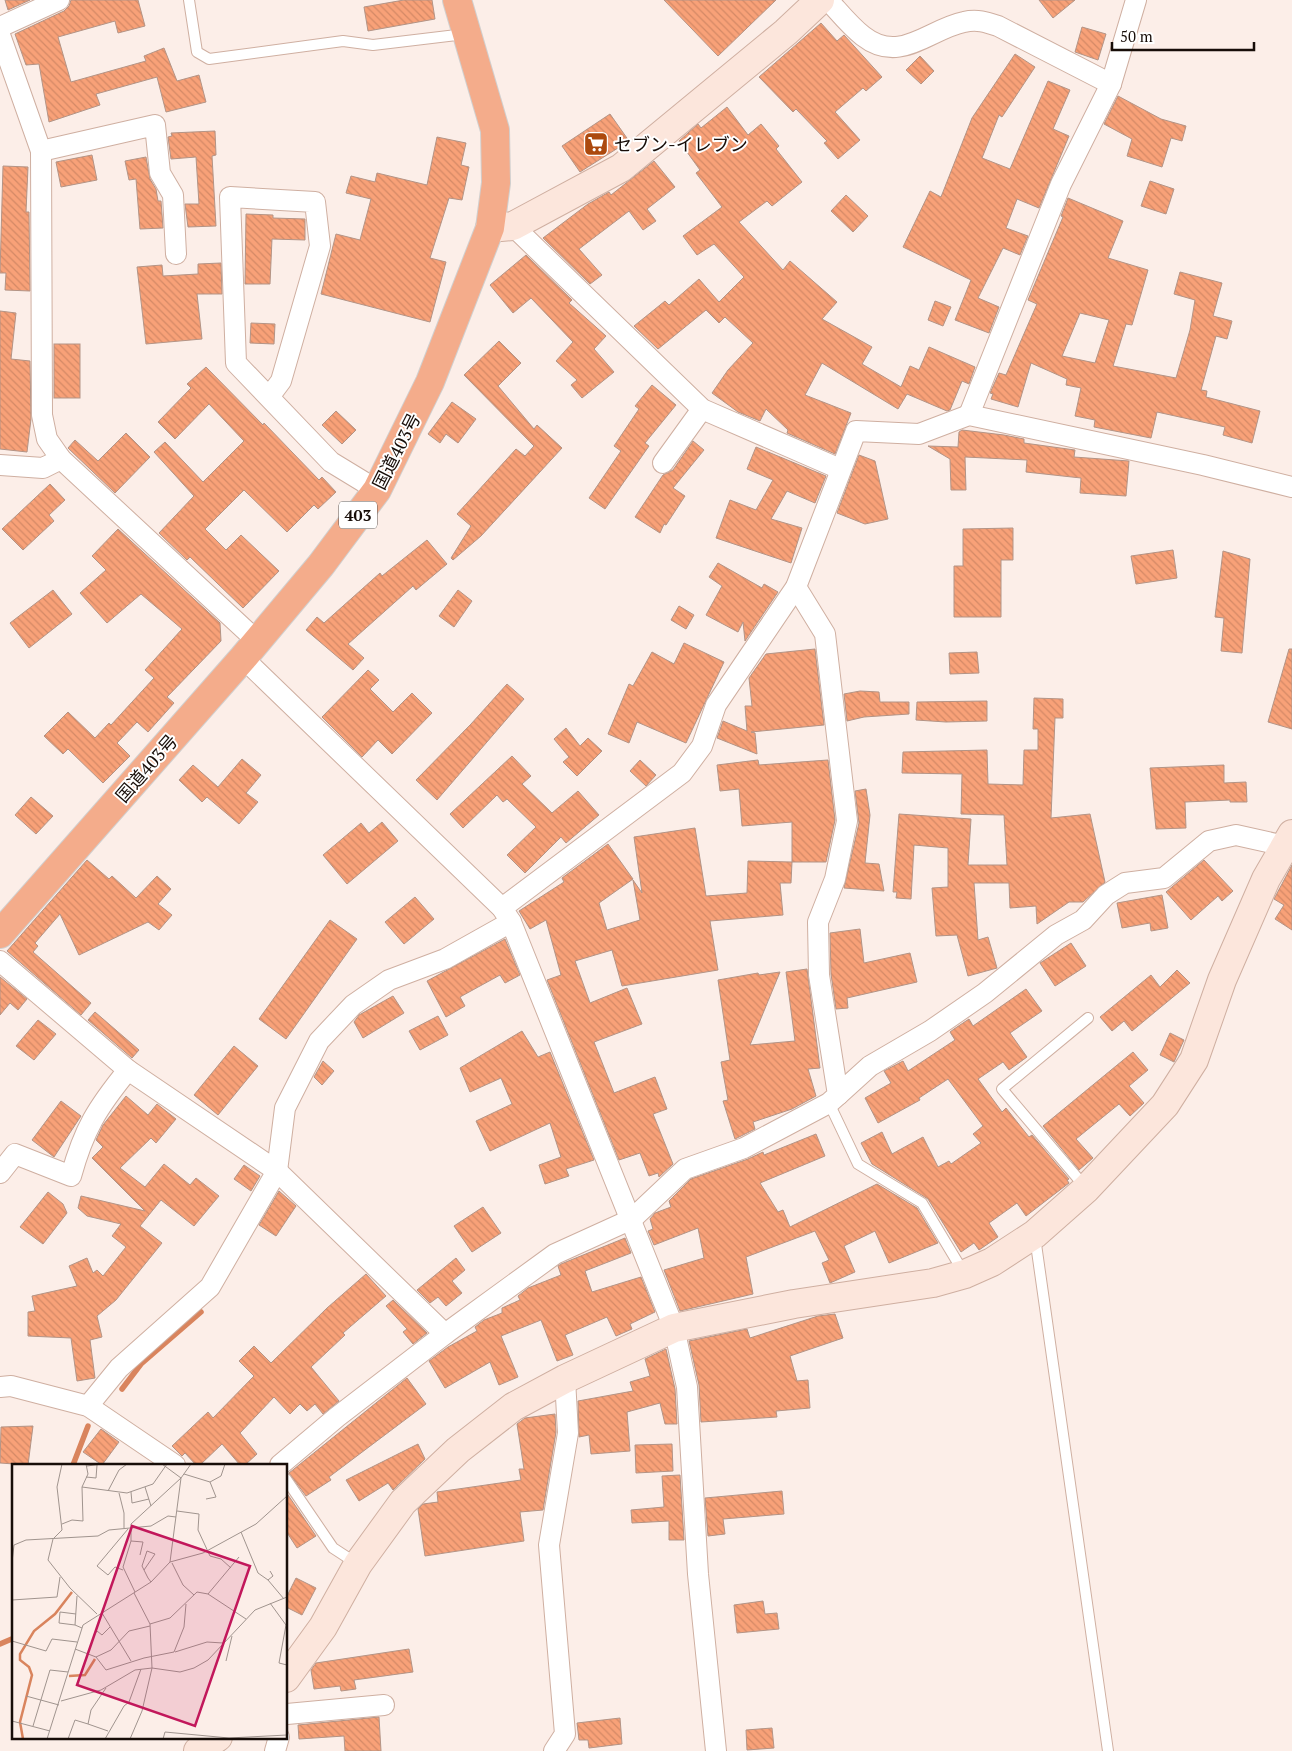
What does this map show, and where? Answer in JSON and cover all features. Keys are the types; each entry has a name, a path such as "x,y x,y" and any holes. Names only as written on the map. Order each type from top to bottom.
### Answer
{"highway":[{"name":"国道403号","path":"0,934 250,649 321,565 377,490 430,382 501,227 496,183 495,130 456,0"}],"street":[{"path":"0,27 59,0"},
{"path":"820,0 786,32 620,168 501,227 702,409 840,469"},
{"path":"828,0 864,37 884,46 901,48 963,22 981,20 998,26 1110,84"},
{"path":"969,416 1061,184 1110,84 1136,0"},
{"path":"0,35 42,152 42,415 47,439 61,460 250,649 506,915 632,1219 674,1328 687,1387 698,1574 716,1751"},
{"path":"42,152 155,125 160,173 173,195 176,254"},
{"path":"269,397 281,381 320,246 315,202 230,197 236,363 331,462 377,490"},
{"path":"662,463 702,409"},
{"path":"88,1406 119,1368 210,1287 277,1171 285,1108 319,1041 353,1005 389,980 445,959 506,915 682,773 702,746 716,705 796,587 856,431 919,434 969,416 1203,465 1292,487"},
{"path":"0,465 43,468 61,460"},
{"path":"796,587 825,634 846,821 835,879 818,922 819,975 833,1099"},
{"path":"281,1464 337,1417 445,1334 555,1254 632,1219 685,1168 744,1148 833,1099 870,1066 930,1031 985,993 1056,936 1083,920 1106,895 1125,883 1164,878 1209,841 1236,835 1288,840 1266,879 1222,980 1194,1060 1165,1105 1086,1189 1035,1234 992,1262 965,1274 933,1284 794,1304 674,1328 565,1379 513,1407 458,1450 403,1502 358,1564 323,1627 288,1675"},
{"path":"0,961 128,1070 277,1171 445,1334"},
{"path":"0,1173 15,1154 71,1176 80,1145 100,1105 128,1070"},
{"path":"554,1751 565,1734 549,1545 568,1433 565,1379"},
{"path":"0,1387 11,1386 88,1406 174,1464"},
{"path":"288,1715 384,1705"},
{"path":"198,1751 217,1738"},
{"path":"275,1751 279,1738"}],"lane":[{"path":"189,0 197,52 208,59 343,41 373,45 466,34"},
{"path":"1086,1189 1002,1089 1088,1018"},
{"path":"833,1099 858,1164 922,1203 965,1274"},
{"path":"1035,1234 1108,1751"},
{"path":"288,1482 333,1548 358,1564"}],"building":[{"path":"5,0 30,0 8,10"},
{"path":"71,0 138,0 145,26 118,33 115,21 58,37 71,82 146,61 144,56 164,48 177,81 199,75 206,102 166,112 157,77 96,94 100,105 49,122 39,64 26,65 15,34 64,11 69,6"},
{"path":"404,0 432,0 435,19 368,31 364,7"},
{"path":"664,0 776,0 718,56"},
{"path":"1039,0 1075,0 1053,18"},
{"path":"821,23 837,41 844,35 882,77 866,91 863,88 835,112 860,140 838,159 824,143 827,141 796,109 793,112 759,77"},
{"path":"1082,27 1106,34 1098,60 1075,52"},
{"path":"1015,54 1035,67 1002,117 999,115 982,158 1010,169 1048,81 1070,90 1053,129 1069,136 1039,208 1017,199 1006,228 1028,236 1020,255 1003,248 978,298 999,307 989,333 955,320 971,280 903,247 930,191 941,197 972,118"},
{"path":"920,56 934,71 921,84 906,70"},
{"path":"1118,96 1161,119 1186,126 1182,141 1171,138 1162,167 1127,156 1132,139 1104,124"},
{"path":"727,107 748,135 761,124 779,146 776,149 802,182 772,206 767,201 739,222 783,270 790,261 837,302 822,319 872,347 862,364 901,387 910,366 919,370 929,347 975,367 969,384 962,381 950,410 947,411 907,394 898,409 822,363 805,395 851,413 835,454 787,433 788,430 766,409 760,421 738,412 712,393 728,370 753,343 725,317 719,323 706,310 658,349 634,326 665,301 669,305 699,279 719,302 744,277 714,244 697,255 683,236 722,207 696,173 700,170 679,141 698,124 701,128"},
{"name":"セブン-イレブン","path":"610,114 629,141 580,172 562,146"},
{"path":"215,131 216,155 212,156 216,226 188,227 185,204 199,204 196,157 171,159 168,137 172,136 171,133"},
{"path":"437,137 466,143 461,165 469,167 462,200 449,198 430,258 446,262 430,322 321,294 336,234 360,240 371,199 346,193 351,176 375,182 377,173 427,185"},
{"path":"92,155 97,180 61,187 56,162"},
{"path":"146,157 150,179 156,189 158,201 161,201 163,228 140,229 136,179 129,180 125,161"},
{"path":"654,161 675,187 647,209 656,221 643,230 629,211 579,249 602,275 590,284 543,238 588,204 609,192 611,195"},
{"path":"3,166 28,167 26,212 29,212 30,291 5,290 6,273 0,273"},
{"path":"1150,181 1174,189 1166,214 1141,206"},
{"path":"846,195 868,216 853,232 831,211"},
{"path":"1068,198 1123,221 1108,258 1148,270 1132,325 1126,324 1113,366 1176,378 1190,330 1195,300 1174,294 1180,272 1222,283 1213,316 1232,321 1227,339 1216,336 1201,390 1207,391 1206,397 1260,411 1252,443 1223,435 1225,427 1157,412 1151,438 1094,427 1095,420 1075,416 1081,388 1066,385 1067,379 1031,363 1018,407 991,399 993,394 990,393 999,373 1006,375 1037,304 1028,300 1063,217 1061,216","holes":["1080,313 1109,320 1095,363 1062,356"]},
{"path":"246,214 273,215 273,218 305,219 305,240 272,239 270,284 245,284"},
{"path":"526,255 572,300 569,303 606,336 594,349 614,372 582,398 571,385 577,380 556,361 573,342 531,298 513,313 490,285"},
{"path":"221,263 222,294 197,294 202,339 146,344 137,267 162,265 163,276 198,274 198,264"},
{"path":"935,301 951,307 943,326 928,320"},
{"path":"0,311 16,313 11,359 30,361 31,419 27,452 0,449"},
{"path":"251,323 275,324 274,344 250,343"},
{"path":"499,341 521,363 498,386 534,429 537,425 562,448 481,536 453,560 451,558 471,526 457,514 516,449 525,456 534,446 464,375"},
{"path":"54,344 80,344 80,398 54,398"},
{"path":"206,367 319,480 322,477 336,492 318,509 314,505 287,532 244,490 205,529 226,550 241,535 279,571 243,608 190,557 187,560 159,533 194,496 154,452 165,442 203,482 244,441 209,404 175,439 158,422 191,388 187,384"},
{"path":"652,385 676,405 645,443 649,446 605,509 589,498 621,451 614,446 639,409 635,406"},
{"path":"452,402 476,419 458,443 446,434 440,443 428,434"},
{"path":"336,411 356,430 342,444 322,425"},
{"path":"962,430 1004,435 1024,439 1024,443 1075,450 1074,457 1129,461 1126,496 1080,493 1081,478 1026,472 1027,460 965,457 966,490 951,490 950,459 928,446 958,447 959,432"},
{"path":"126,433 150,457 115,493 68,448 75,440 98,461"},
{"path":"693,441 704,450 673,488 685,496 666,525 664,524 660,533 635,517 663,475 673,470"},
{"path":"756,447 826,476 815,503 787,491 771,519 802,528 791,563 716,538 730,500 756,510 773,480 747,469"},
{"path":"859,455 875,461 888,519 865,524 837,513"},
{"path":"50,484 65,500 49,515 54,521 23,550 2,529"},
{"path":"1013,528 1013,560 1001,560 1001,617 954,617 954,566 963,566 963,529"},
{"path":"118,529 220,623 221,641 167,697 174,703 148,732 137,722 117,743 130,756 103,783 68,749 63,754 44,736 68,712 95,738 109,723 111,725 154,678 145,670 182,629 141,594 107,623 80,593 106,570 92,556"},
{"path":"427,540 447,564 416,590 413,586 348,644 364,658 353,670 306,630 317,617 324,623 380,573 382,576"},
{"path":"1173,550 1177,578 1136,584 1131,556"},
{"path":"1223,551 1250,559 1242,653 1221,651 1224,618 1215,617"},
{"path":"718,563 762,588 764,584 778,592 745,641 743,622 738,632 706,615 722,586 709,577"},
{"path":"53,590 72,614 29,648 10,623"},
{"path":"458,590 472,601 454,627 439,616"},
{"path":"679,606 694,615 686,629 671,620"},
{"path":"684,643 724,662 686,743 637,722 629,743 608,734 629,684 633,686 652,652 674,664"},
{"path":"815,649 824,725 751,732 755,733 757,754 717,738 723,721 747,731 745,706 752,706 749,678 766,654"},
{"path":"1289,649 1292,649 1292,729 1268,722"},
{"path":"977,652 979,673 950,674 949,653"},
{"path":"368,670 379,680 370,689 393,712 412,693 432,713 392,754 378,740 362,757 322,717"},
{"path":"507,684 524,699 437,800 416,780"},
{"path":"860,691 879,692 880,702 909,702 909,714 864,717 847,721 844,694"},
{"path":"1034,698 1063,699 1063,718 1055,718 1051,818 1090,814 1105,882 1083,902 1069,902 1037,924 1036,906 1010,908 1009,883 974,883 978,940 988,937 997,968 968,976 957,935 936,936 932,888 948,887 948,848 914,845 911,899 896,898 897,892 893,892 899,814 971,819 968,865 1007,865 1004,815 961,814 962,774 902,773 903,752 987,750 988,784 1023,785 1024,750 1038,750 1038,729 1033,729"},
{"path":"987,701 987,721 946,722 916,720 917,702"},
{"path":"566,728 580,746 588,738 602,751 577,776 563,762 569,757 554,739"},
{"path":"512,756 531,776 522,784 552,813 578,791 599,815 566,843 561,837 525,873 507,855 536,827 507,799 503,802 497,795 463,828 450,814"},
{"path":"242,759 261,775 246,793 258,802 239,824 207,797 202,802 179,780 193,765 218,787"},
{"path":"640,760 656,775 646,786 630,771"},
{"path":"758,760 759,765 828,760 835,820 826,862 792,862 792,822 742,826 739,789 720,791 717,765"},
{"path":"1224,765 1224,783 1246,782 1247,802 1230,802 1230,800 1185,802 1186,828 1156,829 1150,768"},
{"path":"866,789 870,815 865,863 879,864 884,891 844,888 859,823 855,791"},
{"path":"31,797 53,816 36,834 15,815"},
{"path":"382,822 398,841 347,884 323,855 361,823 369,833"},
{"path":"695,828 706,896 747,893 748,861 792,862 791,883 780,883 783,915 710,921 718,970 622,986 612,950 575,961 590,1003 627,988 642,1024 594,1042 614,1093 655,1077 667,1109 653,1114 673,1164 659,1177 658,1173 649,1176 640,1153 619,1160 547,980 561,975 546,920 530,929 519,911 564,882 562,878 608,844 633,879 599,903 607,930 640,920 633,880 642,893 634,837"},
{"path":"87,860 109,879 112,876 136,898 157,876 171,889 158,904 172,915 159,930 148,922 79,955 60,914 35,943 38,946 33,952 91,1003 81,1015 7,951"},
{"path":"1204,860 1233,891 1222,901 1218,896 1191,920 1166,892"},
{"path":"1292,865 1292,930 1275,919 1284,905 1274,899"},
{"path":"1162,895 1168,928 1151,931 1150,923 1122,928 1117,903"},
{"path":"415,897 434,919 404,944 385,922"},
{"path":"330,920 357,939 286,1039 259,1019"},
{"path":"860,929 864,963 910,953 917,982 847,998 848,1008 836,1009 831,974 830,933"},
{"path":"505,939 520,975 505,983 500,975 460,997 465,1006 446,1017 427,981"},
{"path":"1071,943 1086,966 1055,986 1040,963"},
{"path":"807,969 820,1068 808,1069 816,1096 792,1109 753,1122 755,1129 735,1139 723,1101 728,1100 721,1062 730,1060 718,980 758,973 759,975 780,972 750,1045 795,1041 786,972"},
{"path":"1177,970 1190,983 1132,1031 1124,1021 1112,1031 1100,1017 1151,975 1160,987"},
{"path":"0,977 27,999 18,1010 10,1003 0,1015"},
{"path":"1026,989 1042,1011 1010,1033 1027,1057 1009,1070 1003,1062 978,1079 1002,1112 1006,1108 1029,1137 1032,1135 1069,1179 1067,1180 1069,1183 1026,1216 1017,1203 989,1223 998,1237 979,1250 974,1243 961,1252 928,1199 872,1164 861,1143 882,1132 892,1154 923,1137 938,1167 949,1161 951,1164 981,1143 973,1134 983,1126 948,1079 919,1098 920,1100 878,1123 865,1098 891,1083 884,1071 903,1061 908,1071 955,1040 950,1032 954,1029 969,1019 973,1026"},
{"path":"393,996 404,1013 363,1038 354,1022 359,1015"},
{"path":"95,1012 139,1050 132,1058 88,1020"},
{"path":"438,1016 448,1035 420,1050 409,1031"},
{"path":"38,1020 56,1034 34,1060 16,1046"},
{"path":"522,1031 538,1057 550,1052 594,1160 566,1169 569,1176 545,1184 539,1165 561,1157 550,1123 490,1151 476,1121 512,1104 501,1078 470,1092 460,1068"},
{"path":"1170,1033 1184,1040 1174,1062 1160,1055"},
{"path":"234,1046 258,1066 218,1115 194,1095"},
{"path":"1133,1052 1148,1070 1129,1086 1144,1103 1130,1116 1119,1104 1076,1139 1093,1158 1079,1170 1043,1126"},
{"path":"323,1061 334,1071 322,1085 314,1077"},
{"path":"126,1096 148,1115 157,1104 176,1119 156,1143 151,1138 120,1168 145,1187 164,1164 190,1185 196,1178 219,1196 194,1226 161,1200 140,1226 162,1243 116,1300 97,1316 102,1337 90,1340 95,1378 77,1381 71,1338 28,1336 28,1312 35,1311 32,1296 77,1286 69,1266 87,1258 93,1273 97,1270 103,1276 126,1247 112,1236 121,1224 87,1216 78,1208 81,1196 145,1211 92,1158 103,1147 96,1140 103,1125"},
{"path":"61,1101 81,1116 54,1157 32,1140"},
{"path":"816,1134 825,1156 760,1183 778,1212 783,1210 790,1227 877,1184 917,1208 938,1243 889,1263 875,1231 844,1246 855,1272 830,1283 822,1263 829,1260 815,1231 746,1257 753,1294 680,1311 664,1270 704,1258 698,1228 654,1245 648,1231 653,1229 650,1219 655,1213 671,1207 669,1201 691,1179 763,1152 764,1155"},
{"path":"244,1165 260,1176 251,1191 234,1179"},
{"path":"279,1191 296,1206 276,1236 259,1225"},
{"path":"48,1192 63,1204 67,1213 43,1244 20,1227"},
{"path":"483,1207 501,1233 472,1252 454,1226"},
{"path":"625,1238 631,1253 585,1271 592,1292 641,1277 655,1312 630,1324 632,1329 616,1336 607,1317 565,1335 573,1355 557,1361 541,1320 501,1336 518,1377 499,1385 490,1362 445,1388 429,1361 448,1347 477,1331 475,1327 484,1320 502,1313 502,1308 520,1300 518,1296 528,1288 561,1275 558,1266 561,1264"},
{"path":"456,1258 465,1270 452,1281 462,1293 446,1306 438,1297 430,1303 417,1290"},
{"path":"366,1274 386,1296 343,1333 345,1335 311,1367 339,1401 323,1414 315,1404 307,1411 300,1404 290,1414 274,1397 240,1433 257,1454 246,1464 239,1464 222,1444 201,1464 195,1464 185,1453 182,1456 172,1446 208,1412 213,1418 254,1376 239,1361 254,1346 271,1363 327,1308"},
{"path":"393,1300 427,1333 413,1344 403,1332 407,1329 386,1306"},
{"path":"835,1314 843,1338 790,1356 797,1381 808,1380 810,1408 776,1411 777,1417 701,1422 699,1385 689,1341 747,1329 750,1338 818,1316"},
{"path":"666,1349 675,1389 677,1424 665,1424 660,1403 627,1412 630,1451 591,1454 589,1435 579,1437 578,1401 633,1391 630,1382 650,1376 645,1359"},
{"path":"407,1378 426,1404 329,1477 331,1480 306,1496 289,1473"},
{"path":"555,1414 556,1432 543,1510 520,1512 524,1541 425,1556 418,1509 423,1504 438,1502 437,1492 521,1480 519,1469 524,1469 517,1424 525,1418"},
{"path":"33,1426 28,1464 0,1463 1,1427"},
{"path":"101,1429 119,1442 103,1464 83,1452"},
{"path":"418,1444 425,1459 393,1490 388,1483 359,1501 346,1480"},
{"path":"672,1444 673,1471 636,1473 635,1445"},
{"path":"680,1475 684,1540 669,1540 669,1521 632,1523 631,1510 664,1507 662,1476"},
{"path":"782,1491 784,1514 723,1519 725,1534 708,1536 705,1498"},
{"path":"288,1495 316,1536 297,1548 288,1534"},
{"path":"296,1578 316,1588 302,1615 288,1608 288,1594"},
{"path":"763,1601 765,1614 777,1613 779,1629 737,1633 734,1605"},
{"path":"409,1649 413,1672 354,1680 356,1689 341,1691 340,1686 314,1689 311,1670 316,1663"},
{"path":"379,1717 381,1751 345,1751 344,1736 299,1739 298,1725"},
{"path":"620,1718 622,1744 589,1748 588,1740 579,1740 577,1723"},
{"path":"772,1728 774,1748 747,1750 746,1730"}],"waterway":[{"path":"122,1389 141,1364 201,1312"},
{"path":"73,1464 88,1426"},
{"path":"0,1644 12,1639"}],"place":[{"name":"セブン-イレブン","path":"596,144"}]}
